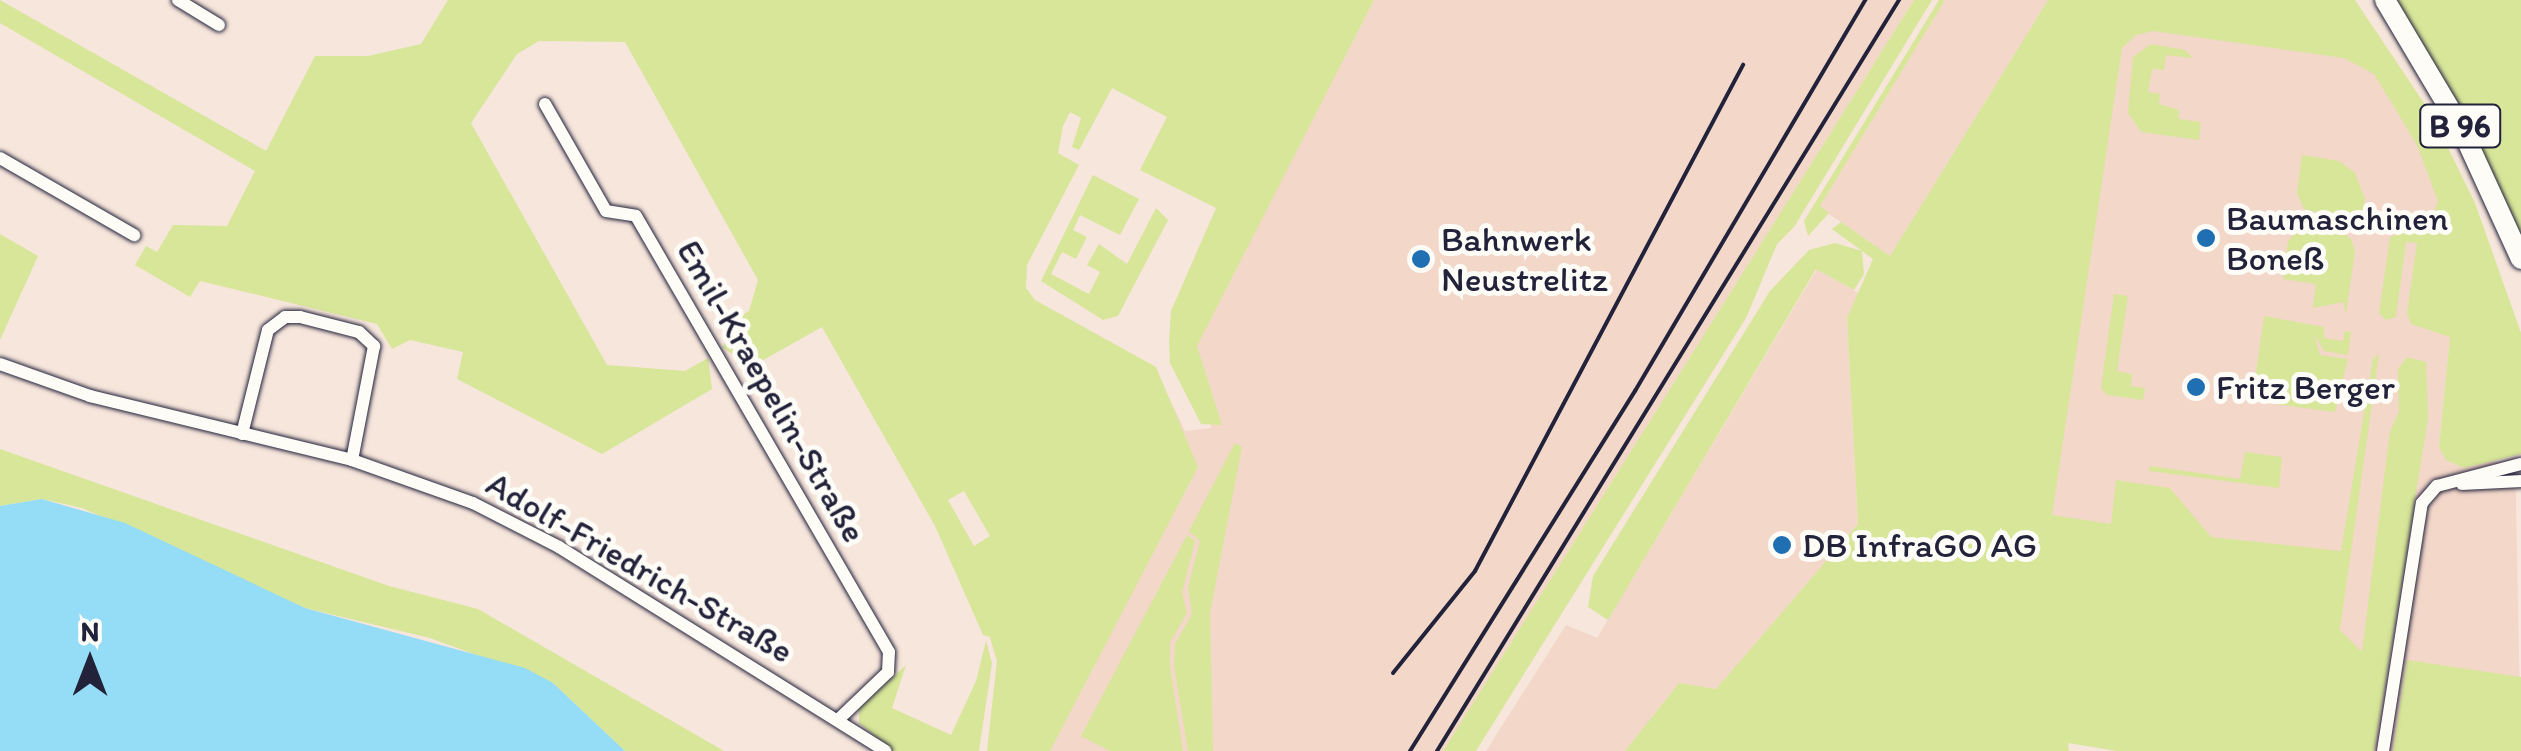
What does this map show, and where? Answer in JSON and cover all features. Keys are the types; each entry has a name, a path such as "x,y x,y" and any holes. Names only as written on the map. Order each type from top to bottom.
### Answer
{"main road":[{"name":"B 96","path":"2385,0 2461,128 2521,259"}],"street":[{"path":"178,0 219,25"},
{"name":"Emil-Kraepelin-Straße","path":"546,104 606,210 636,216 889,652 888,672 840,718"},
{"path":"0,158 134,235"},
{"path":"242,434 268,330 284,317 300,317 359,332 374,346 352,460"},
{"name":"Adolf-Friedrich-Straße","path":"0,364 90,396 352,460 526,528 840,718 885,751"},
{"path":"2382,751 2420,514 2431,490 2521,464"},
{"path":"2444,484 2521,481"}],"shaded area":[{"path":"1374,0 1914,0 1443,751 987,751 997,661 990,637 1168,396 1185,431 1211,428 1196,346"},
{"path":"1945,0 2048,0 1890,256 1819,207"},
{"path":"2103,0 2287,0 2371,62 2419,144 2441,199 2450,337 2439,447 2499,462 2515,456 2521,751 2374,751 2386,657 2354,651 2340,630 2350,560 2016,514"},
{"path":"1817,269 1860,294 1847,318 1858,524 1716,689 1679,683 1625,751 1486,751 1566,625 1597,638"}],"green space":[{"path":"0,0 266,151 315,56 368,56 421,44 448,0 1374,0 1197,346 1222,425 1201,424 1170,363 1169,343 1171,311 1216,208 1140,170 1167,117 1112,88 1079,150 1072,147 1081,118 1070,112 1063,126 1058,153 1079,165 1027,265 1026,288 1035,300 1156,367 1198,467 1050,751 987,751 997,661 990,637 983,635 935,526 822,327 751,367 722,347 729,339 722,327 749,311 758,280 625,42 539,41 517,54 471,123 607,365 685,371 708,358 712,389 602,454 457,379 463,352 410,340 392,349 377,324 200,281 190,297 135,265 146,246 157,252 173,225 227,226 255,171 0,23","holes":["964,491 990,536 974,546 948,500"]},
{"path":"1914,0 1932,0 1794,227 1777,244 1746,318 1476,751 1443,751"},
{"path":"1939,0 1945,0 1820,206 1829,213 1808,236 1804,221"},
{"path":"2048,0 2355,0 2432,115 2475,203 2521,333 2521,454 2464,468 2446,460 2439,447 2450,337 2411,324 2407,313 2417,243 2406,242 2396,317 2386,320 2379,313 2390,237 2430,223 2438,201 2417,145 2374,74 2344,58 2153,31 2136,35 2122,48 2052,515 2111,524 2116,480 2170,488 2211,537 2341,551 2373,359 2379,354 2340,630 2362,652 2390,431 2399,412 2398,369 2407,357 2426,362 2428,419 2374,751 2117,751 2068,743 2069,751 1625,751 1679,683 1716,689 1858,524 1847,318 1873,259 1832,229 1841,222 1890,256"},
{"path":"2394,0 2521,0 2521,238"},
{"path":"2151,44 2185,50 2193,58 2166,55 2164,70 2152,69 2148,92 2160,94 2159,104 2179,110 2179,119 2201,122 2199,140 2141,132 2128,113 2133,57"},
{"path":"2302,155 2339,161 2355,173 2365,199 2361,224 2304,209 2297,193"},
{"path":"1093,175 1139,199 1120,235 1080,215 1073,230 1087,237 1076,259 1062,252 1051,274 1089,294 1100,272 1087,265 1099,244 1127,264 1156,208 1168,220 1118,316 1103,320 1041,281"},
{"path":"2300,228 2338,230 2351,239 2355,251 2346,314 2343,302 2313,308 2316,284 2283,279 2288,241"},
{"path":"0,234 38,256 0,340"},
{"path":"1835,243 1862,251 1864,274 1854,290 1816,269 1608,620 1588,607 1593,576 1770,291 1809,250"},
{"path":"2114,294 2128,296 2117,371 2132,374 2131,386 2145,388 2143,400 2107,395 2101,388"},
{"path":"2264,316 2324,327 2324,338 2343,341 2345,331 2351,332 2348,355 2324,351 2314,334 2320,355 2348,359 2335,412 2252,401"},
{"path":"1235,443 1242,447 1210,613 1213,751 1188,751 1174,667 1175,644 1192,614 1188,587 1200,541 1189,531"},
{"path":"0,449 389,586 478,609 724,751 625,751 553,683 430,638 305,608 82,508 42,499 0,506"},
{"path":"2245,452 2282,457 2279,488 2149,471 2150,466 2240,479"},
{"path":"1187,535 1195,541 1182,593 1187,613 1170,642 1183,751 1110,751 1081,736"},
{"path":"986,641 992,663 979,751 893,751 859,723 859,708 906,665 892,708 951,735 976,681"},
{"path":"2407,660 2521,677 2521,751 2393,751"}],"water":[{"path":"42,499 125,523 305,608 525,668 553,683 625,751 0,751 0,506"}],"railway":[{"path":"1410,751 1635,391 1865,0"},
{"path":"1437,751 1899,0"},
{"path":"1393,673 1475,571 1743,65"}],"place":[{"name":"Baumaschinen Boneß","path":"2206,238"},
{"name":"Bahnwerk Neustrelitz","path":"1421,259"},
{"name":"Fritz Berger","path":"2196,387"},
{"name":"DB InfraGO AG","path":"1782,545"}]}
